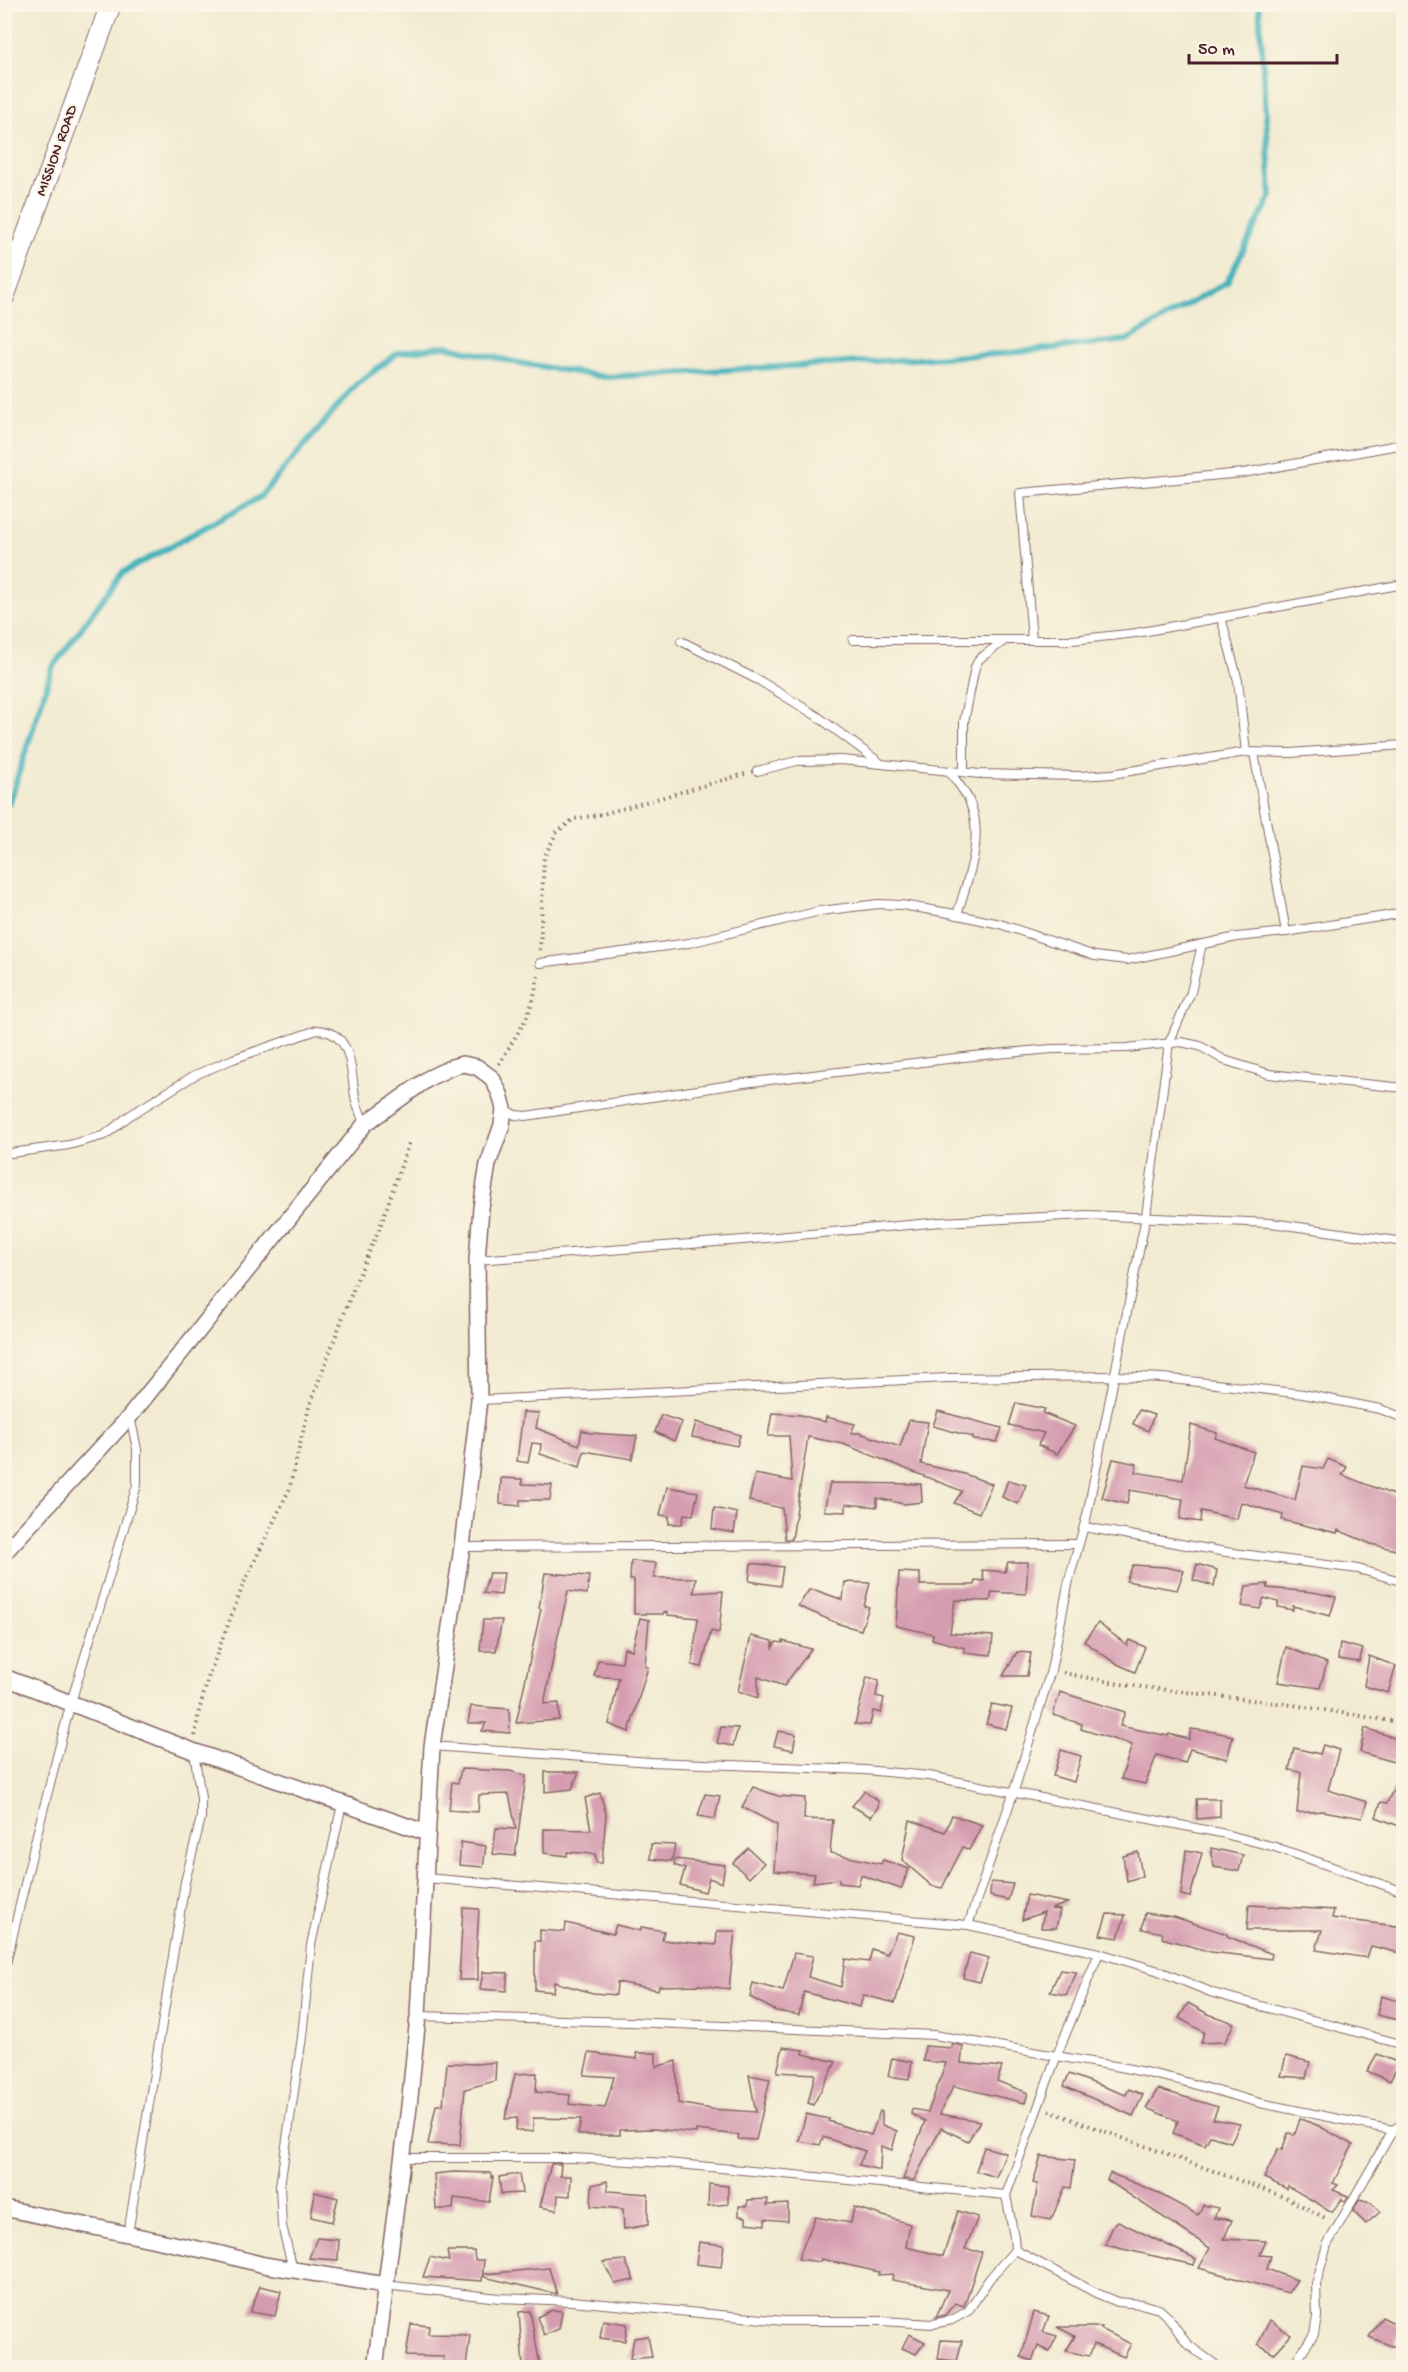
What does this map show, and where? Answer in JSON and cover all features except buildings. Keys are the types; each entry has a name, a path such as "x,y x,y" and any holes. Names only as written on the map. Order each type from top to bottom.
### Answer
{"street":[{"name":"MISSION ROAD","path":"4,297 111,4"},
{"path":"4,1553 130,1416 365,1124 429,1078 452,1067 463,1064 477,1067 492,1078 504,1109 502,1125 488,1164 481,1208 477,1260 478,1400 462,1547 432,1746 418,2016 404,2158 375,2367"},
{"path":"4,1677 193,1751 427,1833"},
{"path":"4,2208 264,2265 385,2285"}],"lane":[{"path":"1032,640 1020,493 1243,473 1404,444"},
{"path":"853,640 1073,640 1136,633 1404,584"},
{"path":"1221,617 1238,681 1286,932"},
{"path":"964,772 964,722 975,667 979,659 1005,640"},
{"path":"681,641 760,681 817,716 882,764"},
{"path":"757,771 797,761 817,760 1034,776 1112,774 1250,753 1404,745"},
{"path":"949,771 969,800 974,813 975,827 972,863 957,915"},
{"path":"540,963 689,943 820,911 858,905 902,905 1000,924 1111,959 1145,958 1237,937 1286,932 1404,913"},
{"path":"968,1925 1014,1791 1051,1670 1078,1544 1084,1527 1146,1216 1170,1043 1191,992 1202,944"},
{"path":"4,1154 69,1145 105,1135 129,1116 195,1076 233,1059 317,1030 328,1030 338,1036 346,1051 352,1065 357,1104 365,1124"},
{"path":"504,1109 515,1115 526,1116 744,1083 973,1056 1052,1049 1127,1048 1181,1042 1200,1046 1224,1060 1269,1074 1404,1088"},
{"path":"477,1260 743,1240 963,1220 1087,1215 1271,1223 1404,1242"},
{"path":"478,1400 948,1378 1115,1376 1162,1378 1303,1394 1380,1408 1404,1418"},
{"path":"4,1972 34,1842 71,1702 137,1485 137,1449 130,1416"},
{"path":"1084,1527 1226,1552 1359,1569 1404,1581"},
{"path":"462,1547 1078,1544"},
{"path":"432,1746 662,1762 865,1770 929,1776 1014,1791 1251,1840 1404,1893"},
{"path":"128,2234 185,1882 201,1818 201,1798 193,1751"},
{"path":"293,2269 282,2226 280,2186 300,2059 312,1936 342,1804"},
{"path":"426,1878 968,1925 1099,1953 1158,1971 1213,1993 1404,2045"},
{"path":"385,2285 499,2298 572,2301 784,2322 881,2321 933,2324 952,2320 968,2311 990,2278 1015,2250 1006,2195 1057,2055 1099,1953"},
{"path":"418,2016 913,2032 1057,2055 1155,2074 1260,2103 1392,2130"},
{"path":"1291,2367 1314,2334 1317,2317 1318,2269 1327,2245 1392,2130 1404,2122"},
{"path":"404,2158 572,2158 667,2163 1006,2195"},
{"path":"1015,2250 1096,2293 1118,2302 1159,2309 1169,2318 1187,2344 1220,2367"}],"path":[{"path":"492,1078 507,1047 525,1021 533,1001 540,963 544,857 558,832 574,819 603,814 757,771"},
{"path":"193,1751 199,1711 210,1675 243,1585 289,1490 309,1407 357,1277 384,1217 410,1140"},
{"path":"1051,1670 1126,1684 1293,1705 1404,1723"},
{"path":"1038,2107 1287,2198 1339,2225"}],"waterway":[{"path":"4,808 10,801 52,668 122,573 260,497 358,383 398,353 445,346 519,363 605,377 1000,354 1127,340 1227,282 1271,196 1259,4"}]}
